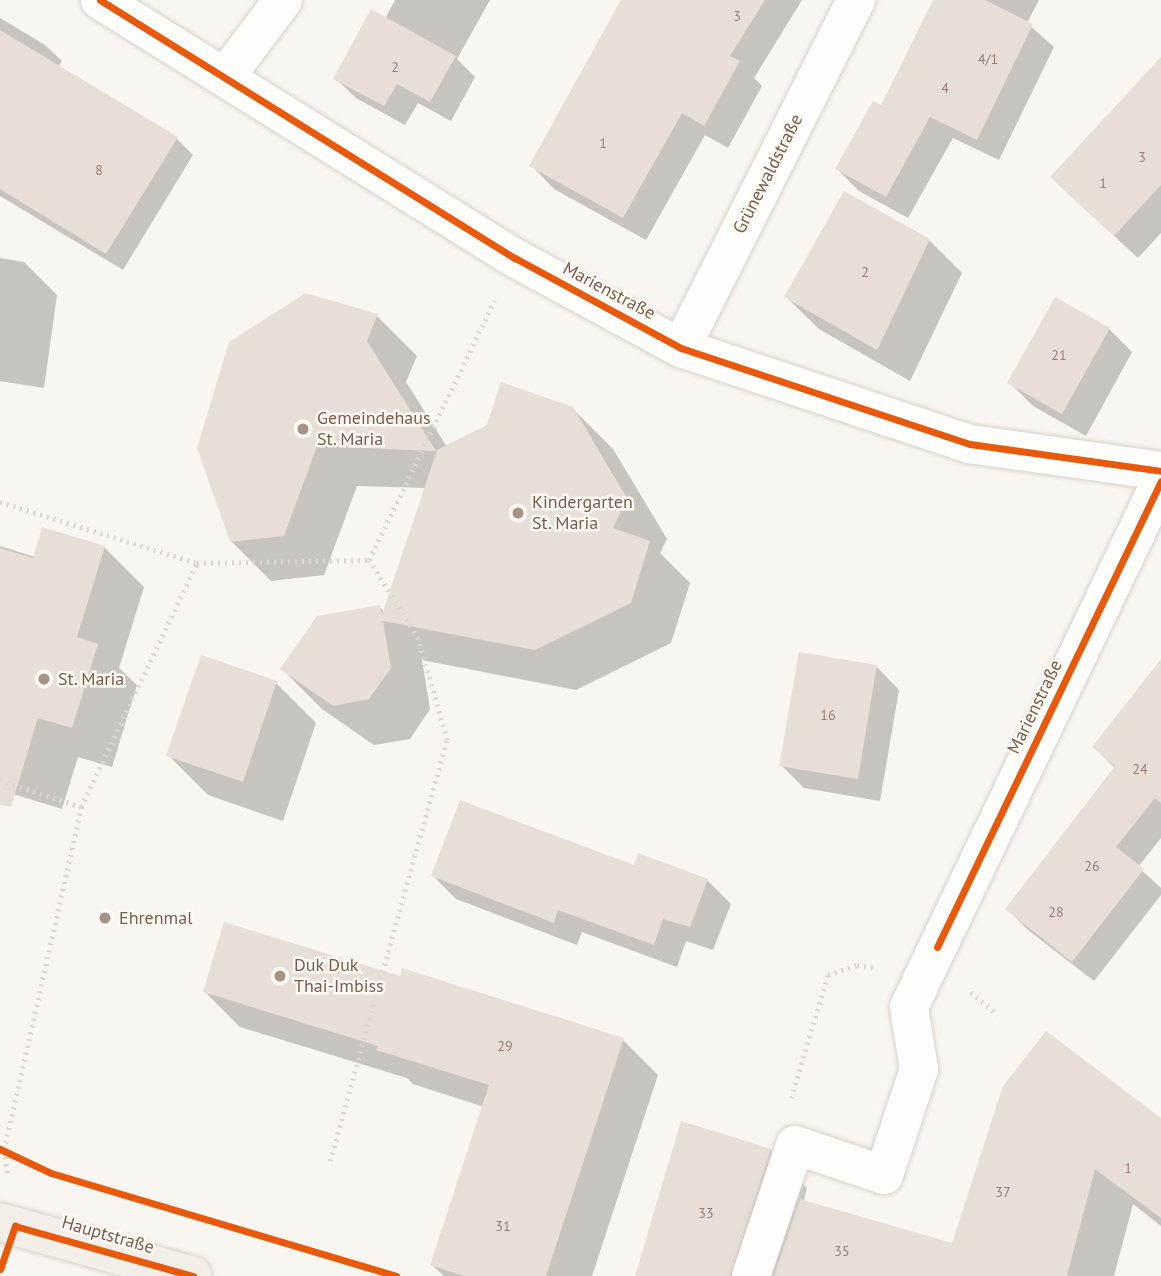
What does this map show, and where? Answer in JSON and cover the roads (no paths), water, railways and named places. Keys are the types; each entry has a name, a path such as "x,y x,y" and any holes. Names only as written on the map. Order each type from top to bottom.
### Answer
{"main road":[{"name":"Hauptstraße","path":"0,1222 193,1276"}],"street":[{"name":"Marienstraße","path":"100,0 226,76 514,258 681,348 971,444 1161,471"},
{"path":"226,76 283,0"},
{"name":"Grünewaldstraße","path":"681,348 856,0"},
{"name":"Marienstraße","path":"751,1276 795,1145 884,1175 919,1069 909,1007 1161,481"}],"place":[{"name":"Gemeindehaus St. Maria","path":"303,429"},
{"name":"Kindergarten St. Maria","path":"518,513"},
{"name":"St. Maria","path":"44,679"},
{"name":"Ehrenmal","path":"105,918"},
{"name":"Duk Duk Thai-Imbiss","path":"280,976"}]}
